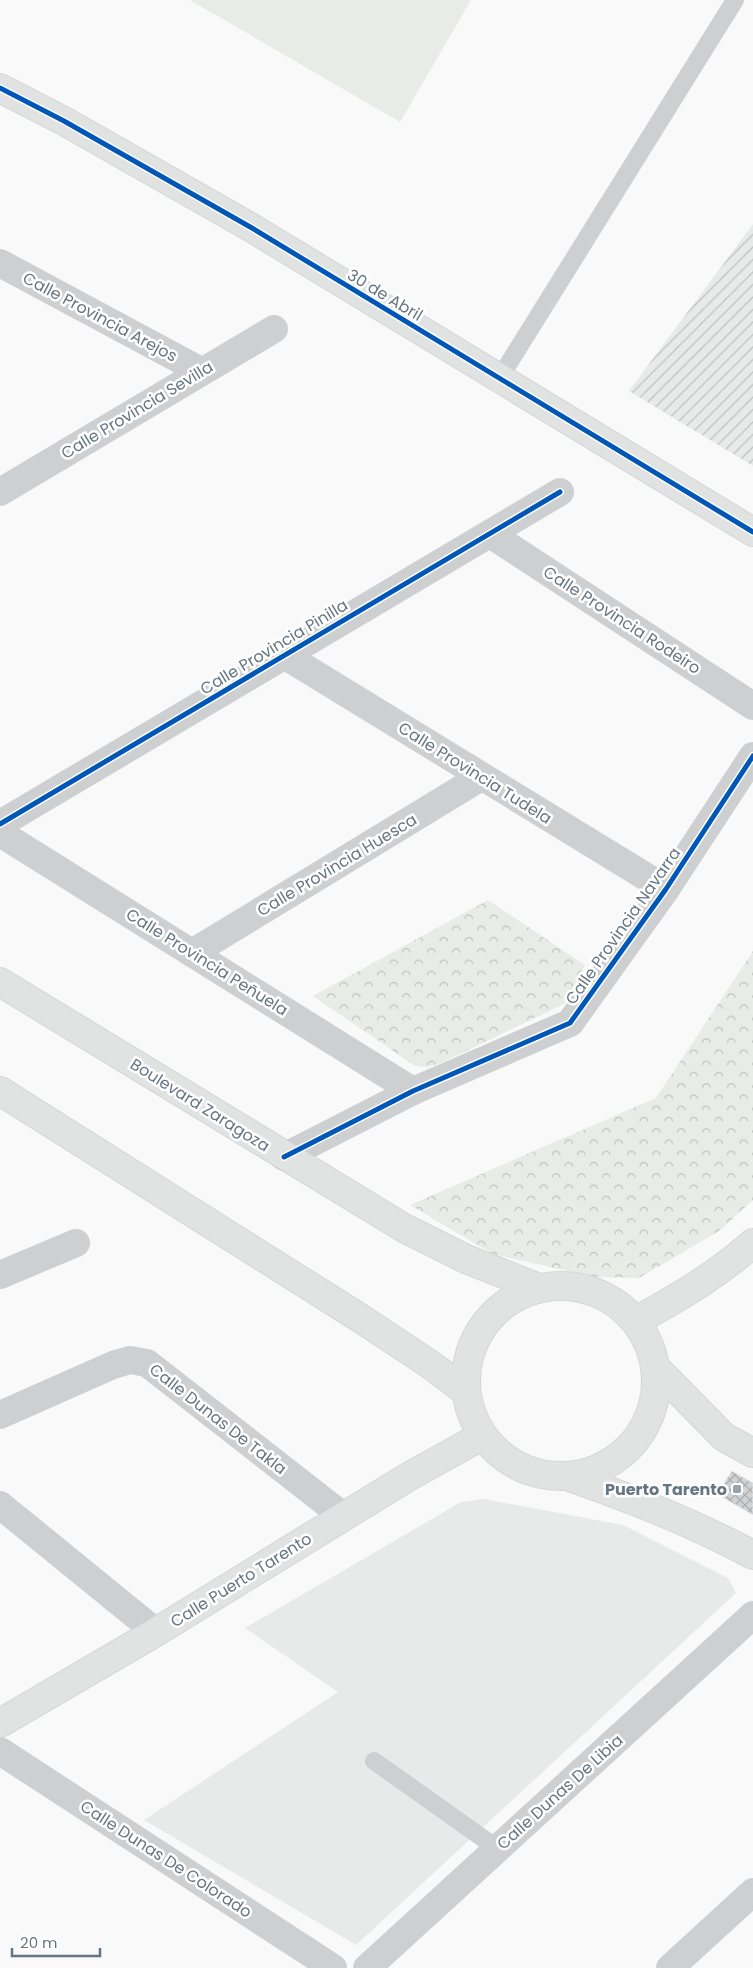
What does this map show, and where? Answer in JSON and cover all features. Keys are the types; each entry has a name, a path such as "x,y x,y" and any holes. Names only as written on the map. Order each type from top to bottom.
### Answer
{"street":[{"name":"30 de Abril","path":"0,88 64,120 252,228 753,532"},
{"name":"Calle Provincia Arejos","path":"0,264 200,372"},
{"name":"Calle Provincia Sevilla","path":"0,492 274,329"},
{"name":"Calle Provincia Pinilla","path":"0,824 560,492"},
{"name":"Calle Provincia Rodeiro","path":"490,534 753,706"},
{"name":"Calle Provincia Tudela","path":"284,655 481,778 666,889"},
{"name":"Calle Provincia Navarra","path":"284,1156 413,1091 570,1023 666,889 753,756"},
{"name":"Calle Provincia Huesca","path":"192,953 481,778"},
{"name":"Calle Provincia Peñuela","path":"0,833 413,1091"},
{"name":"Boulevard Zaragoza","path":"0,982 404,1228 466,1260 538,1288"},
{"path":"0,1091 360,1318 431,1365 464,1390"},
{"path":"3,1271 76,1243"},
{"path":"636,1321 702,1284 730,1264 753,1243"},
{"path":"566,1476 594,1471 622,1455 643,1431 655,1401 657,1369 651,1345 636,1321 616,1302 578,1286 538,1288 508,1301 484,1324 470,1353 464,1390 469,1409 482,1436 504,1458 531,1472 566,1476 639,1501 713,1533 753,1555"},
{"name":"Calle Dunas De Takla","path":"0,1416 112,1364 130,1360 147,1363 344,1516"},
{"path":"657,1369 724,1437 753,1453"},
{"name":"Calle Puerto Tarento","path":"0,1723 156,1632 408,1476 482,1436"},
{"path":"0,1505 156,1632"},
{"name":"Calle Dunas De Libia","path":"368,1968 753,1615"},
{"name":"Calle Dunas De Colorado","path":"0,1751 333,1968"},
{"path":"670,1968 753,1892"}],"lane":[{"path":"499,379 736,0"},
{"path":"374,1761 498,1849"}],"shaded area":[{"path":"753,224 753,466 629,391"},
{"path":"484,1499 623,1525 728,1578 736,1593 356,1945 144,1820 338,1692 245,1628 461,1502"}],"green space":[{"path":"190,0 471,0 400,122"},
{"path":"488,900 585,965 564,1004 441,1063 427,1067 415,1066 313,996"},
{"path":"753,951 753,1200 719,1231 639,1278 593,1277 493,1254 410,1205 656,1098"}],"building":[{"name":"Puerto Tarento","path":"732,1471 753,1483 753,1515 717,1494"}],"cycle path":[{"path":"0,88 64,121 252,228 753,532"},
{"path":"0,824 560,492"},
{"path":"284,1157 413,1091 570,1023 666,889 753,756"}],"place":[{"name":"Puerto Tarento","path":"737,1489"}]}
